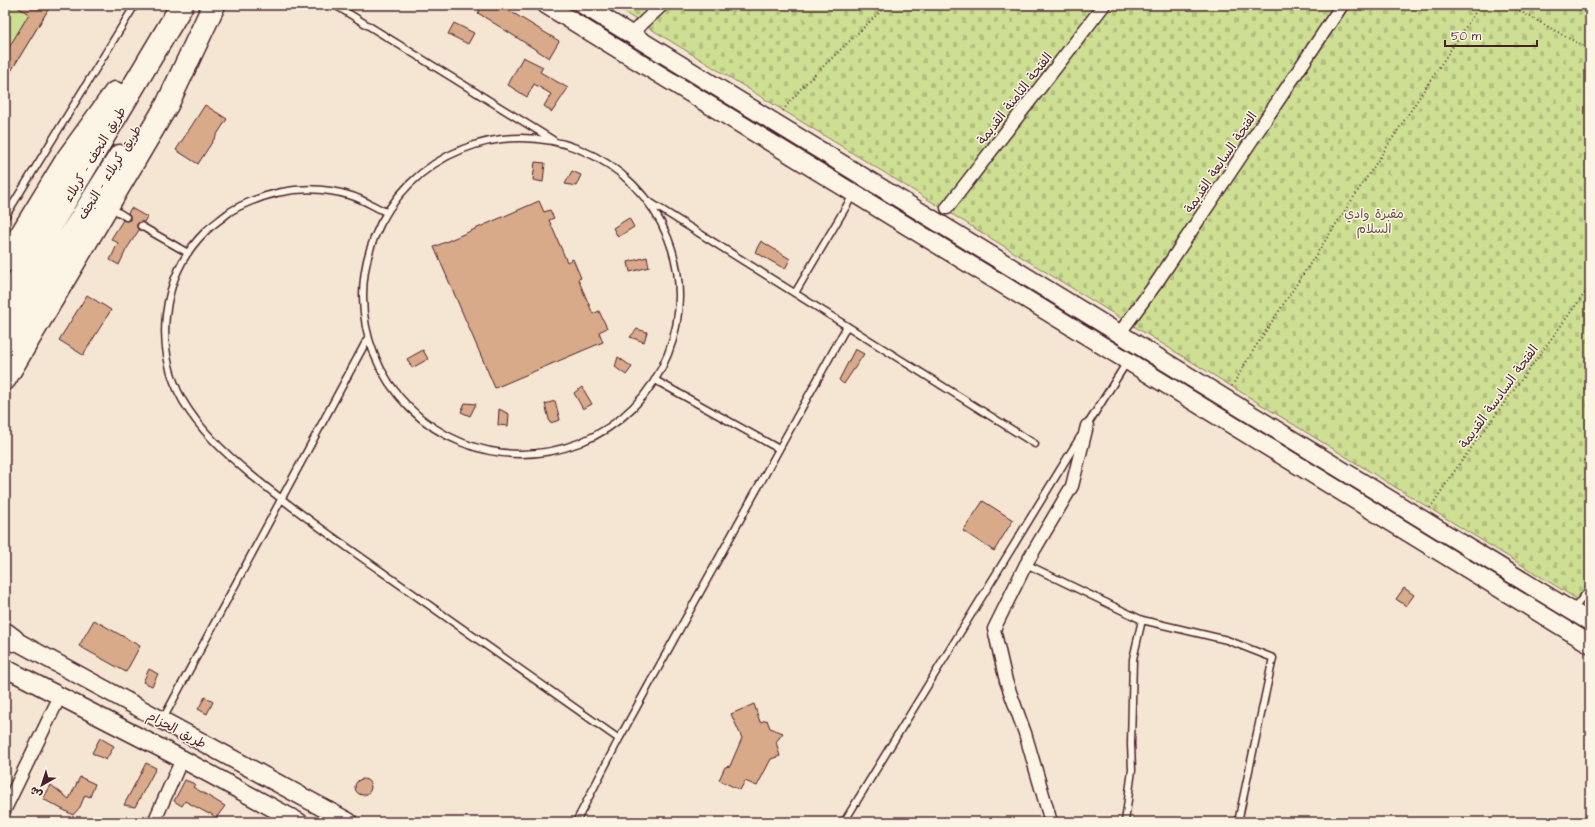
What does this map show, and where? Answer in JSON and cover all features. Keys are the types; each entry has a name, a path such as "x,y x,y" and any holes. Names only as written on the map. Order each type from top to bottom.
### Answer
{"highway":[{"path":"5,261 14,235 68,158 180,5"},
{"name":"طريق النجف - کربلاء","path":"5,302 180,5"},
{"path":"5,379 116,211 214,5"},
{"name":"طريق کربلاء - النجف","path":"5,340 214,5"}],"street":[{"path":"546,5 1590,644"},
{"path":"583,5 1590,622"},
{"path":"631,34 662,5"},
{"name":"الفتحة الثامنة القديمة","path":"946,208 1104,5"},
{"name":"الفتحة السابعة القديمة","path":"1119,334 1165,269 1342,5"},
{"path":"660,74 666,68 666,55"},
{"path":"692,94 695,84 704,79"},
{"path":"1051,822 1025,733 1006,681 994,629 1026,564 1072,486 1087,426"},
{"path":"1370,509 1374,507 1378,500 1378,491"},
{"path":"1401,528 1402,520 1405,517 1418,516"},
{"name":"طريق الحزام","path":"8,637 349,822"},
{"name":"طريق الحزام","path":"5,668 182,759 299,822"},
{"path":"5,809 60,696"},
{"path":"154,822 182,759"}],"lane":[{"path":"5,217 135,5"},
{"path":"335,5 554,141 589,153 620,173 646,200 663,227 674,257 679,289 677,321 671,346 655,380 632,409 604,431 571,446 535,453 499,452 463,443 431,426 404,402 382,372 368,338 363,306 364,273 372,242 386,212 410,182 441,158 477,143 516,138 554,141"},
{"path":"386,212 354,196 330,190 305,189 266,195 231,211 204,232 188,253 178,271 170,295 165,323 166,344 171,374 183,401 199,424 227,454 281,500 619,739"},
{"path":"795,293 854,193"},
{"path":"646,200 1035,444"},
{"path":"141,226 188,253"},
{"path":"576,822 619,739 847,326"},
{"path":"162,721 368,338"},
{"path":"844,822 1128,360"},
{"path":"655,380 779,449"},
{"path":"1026,564 1142,620 1226,640 1273,658 1238,822"},
{"path":"1572,611 1590,588"},
{"path":"1125,822 1132,770 1131,744 1133,659 1142,620"}],"path":[{"path":"777,123 787,105 805,84 887,5"},
{"path":"1225,398 1254,348 1480,5"},
{"path":"1509,5 1590,50"},
{"name":"الفتحة السادسة القديمة","path":"1418,516 1458,466 1590,286"}],"green space":[{"path":"5,5 51,5 5,81"},
{"name":"مقبرة وادي السلام","path":"612,5 1590,5 1590,607"}],"building":[{"path":"14,5 51,5 5,81 5,54 29,14"},
{"path":"483,5 500,5 559,41 549,58 478,13"},
{"path":"454,23 474,33 468,44 448,34"},
{"path":"523,57 543,67 540,72 568,88 552,112 544,106 551,94 534,84 527,97 508,85"},
{"path":"205,105 227,119 198,164 176,150"},
{"path":"535,162 545,163 543,182 533,180"},
{"path":"572,171 581,175 576,186 565,184"},
{"path":"539,201 544,212 550,210 554,218 549,220 567,262 573,259 581,278 578,279 593,314 599,311 607,328 599,332 603,342 495,388 434,247"},
{"path":"131,208 147,217 144,222 137,224 137,228 139,230 126,250 119,265 110,260 118,243 111,239 123,220 130,220 130,215 128,213"},
{"path":"629,218 634,227 618,237 613,228"},
{"path":"761,241 790,259 785,269 755,252"},
{"path":"647,257 649,267 630,272 628,262"},
{"path":"87,295 111,310 83,355 59,340"},
{"path":"637,329 647,332 644,342 630,337"},
{"path":"855,349 864,354 844,384 839,380"},
{"path":"423,350 428,359 412,368 407,359"},
{"path":"618,357 632,367 626,375 615,367"},
{"path":"582,387 592,404 583,409 574,393"},
{"path":"555,401 560,420 550,423 545,404"},
{"path":"465,403 476,404 470,416 461,412"},
{"path":"499,409 509,414 508,426 498,425"},
{"path":"983,501 1013,520 994,551 963,531"},
{"path":"1404,588 1414,595 1406,606 1396,599"},
{"path":"94,620 140,646 126,672 79,646"},
{"path":"149,669 158,674 152,686 143,682"},
{"path":"205,697 213,702 207,714 198,709"},
{"path":"754,704 760,722 767,720 770,728 783,733 776,742 780,756 771,759 757,786 745,781 740,790 719,780 725,767 730,766 742,738 731,714"},
{"path":"100,738 114,746 106,760 92,753"},
{"path":"146,763 156,768 135,807 124,805"},
{"path":"80,777 95,784 90,797 85,795 80,807 73,815 43,799 51,785 69,799"},
{"path":"360,779 366,779 371,784 369,793 366,795 360,795 355,790 355,784"},
{"path":"185,780 195,784 193,787 225,806 216,818 210,813 209,814 185,801 182,806 174,801"}]}
